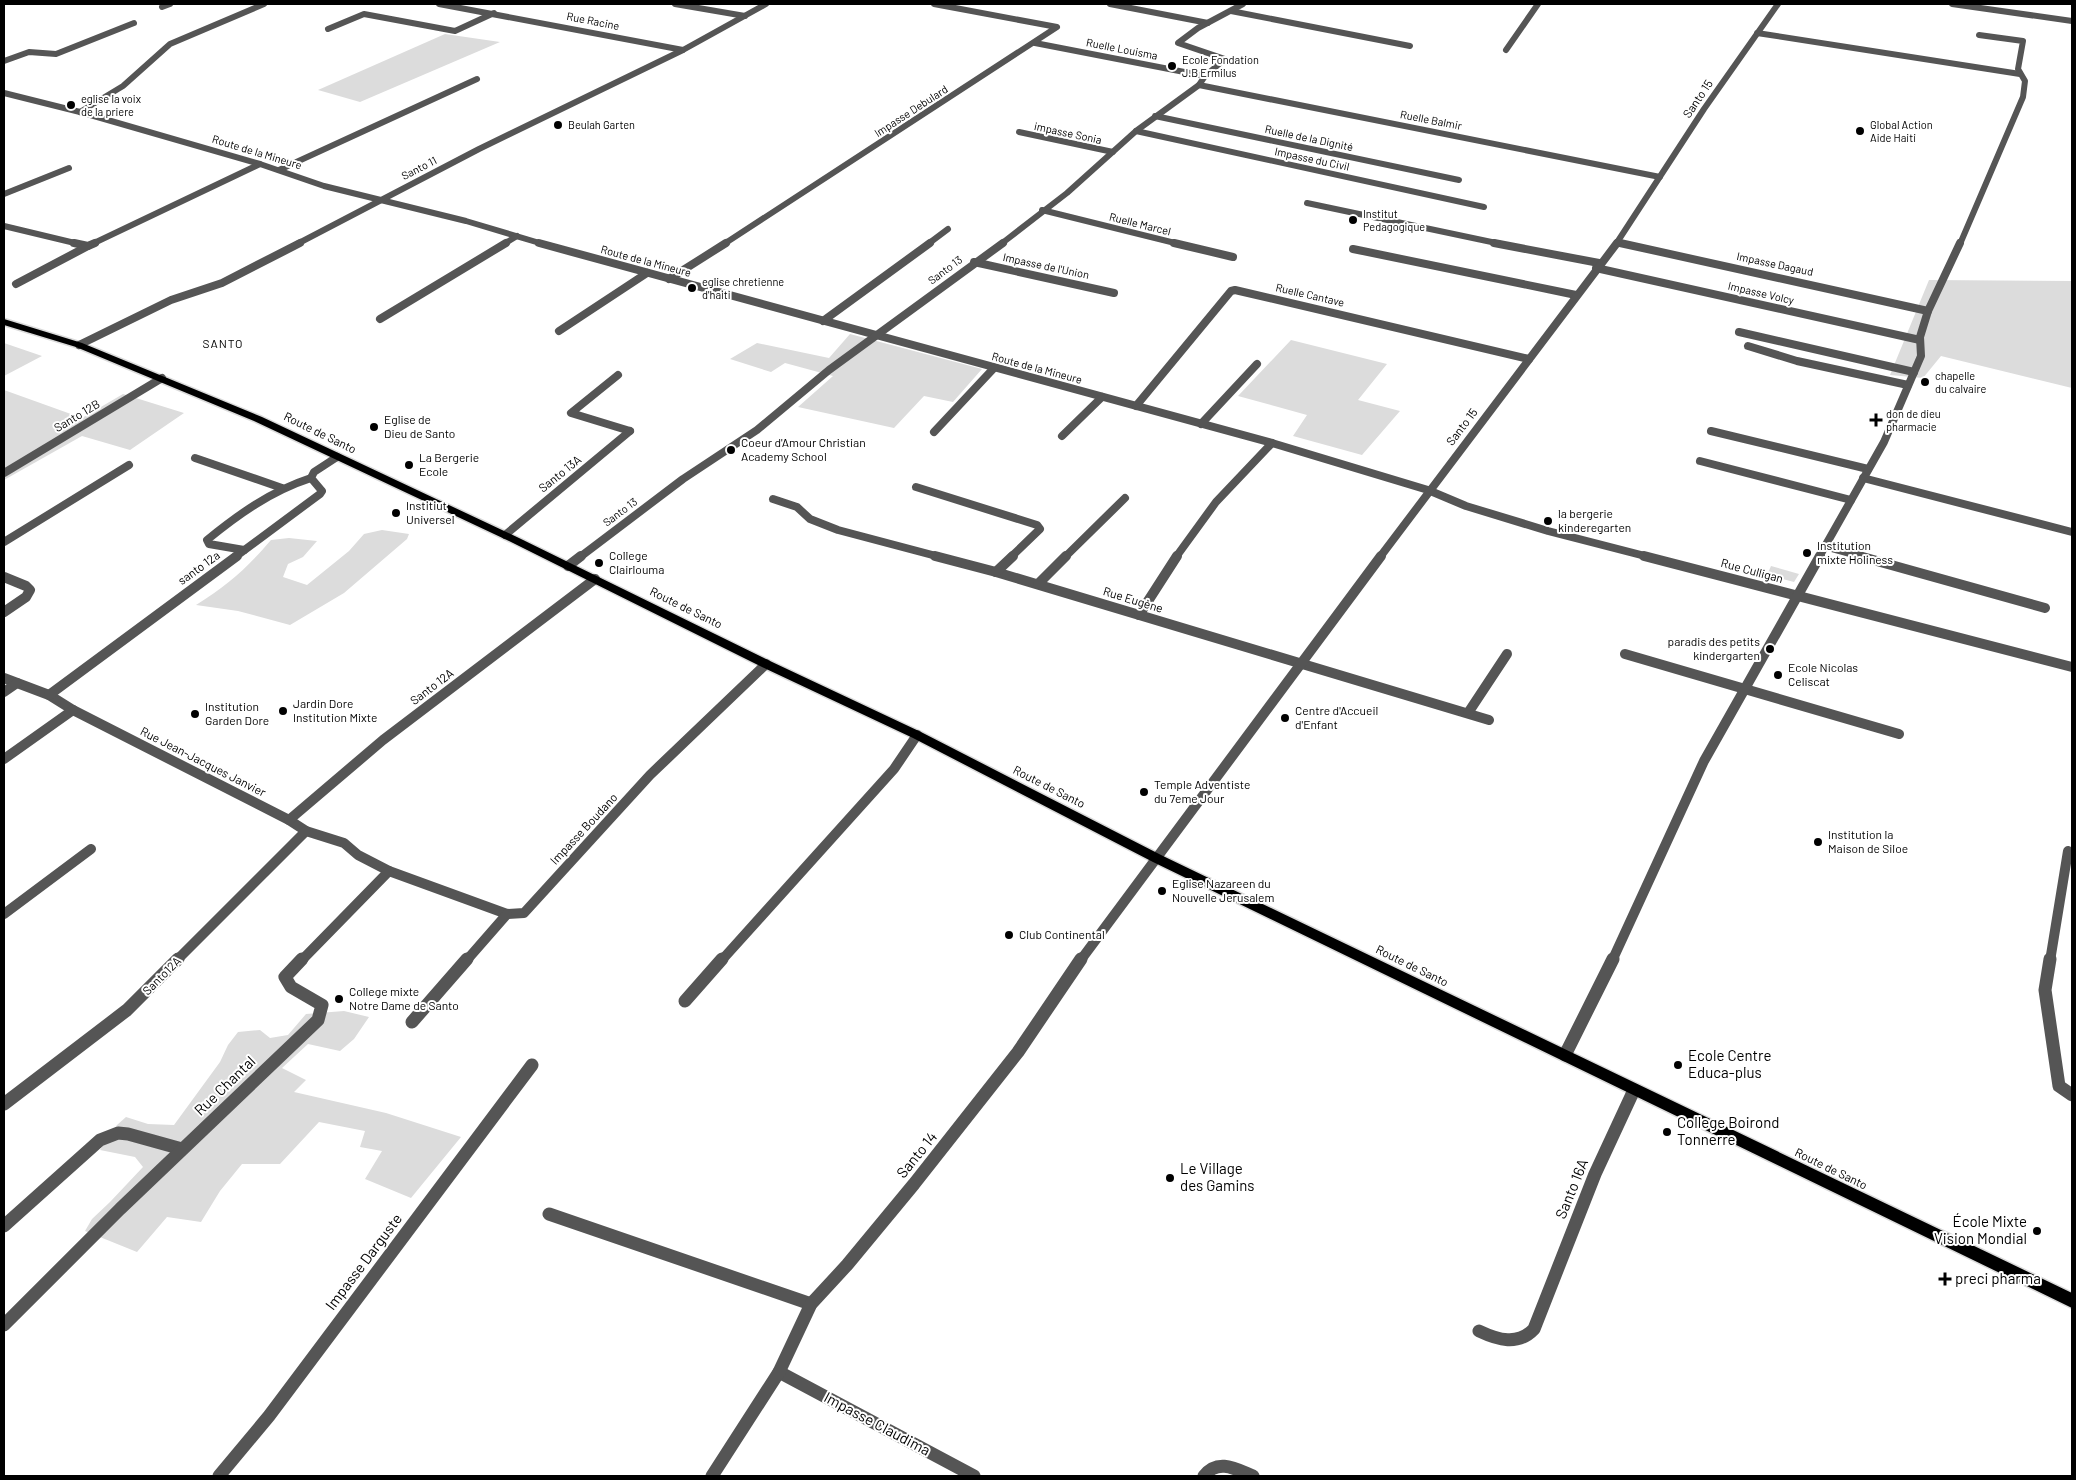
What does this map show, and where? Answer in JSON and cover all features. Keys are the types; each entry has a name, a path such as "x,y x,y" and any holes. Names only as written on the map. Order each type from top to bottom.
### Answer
{"main road":[{"name":"Route de Santo","path":"4,322 79,345 258,418 595,578 766,664 917,735 1158,858 1634,1090 2072,1300"}],"street":[{"path":"162,7 170,4"},
{"path":"80,112 123,86 170,44 264,4"},
{"name":"Rue Racine","path":"439,4 495,12 683,50"},
{"path":"675,4 745,16"},
{"name":"Santo 11","path":"79,345 171,300 222,283 479,148 683,50 766,4"},
{"name":"Impasse Debulard","path":"669,279 1057,27 934,4"},
{"path":"1110,4 1208,23"},
{"name":"Santo 13","path":"568,566 683,479 757,430 829,370 974,262 992,251 1042,210 1067,193 1136,131 1198,85 1205,76 1225,59 1178,44 1208,23 1243,4"},
{"path":"1506,50 1538,4"},
{"name":"Santo 15","path":"1158,858 1428,490 1617,242 1778,4"},
{"path":"1952,4 1980,6 2072,21"},
{"path":"1230,11 1410,46"},
{"path":"328,29 364,14 455,31 495,12"},
{"path":"4,61 29,52 56,54 134,23"},
{"path":"1757,33 2020,74"},
{"path":"1565,1055 1622,940 1704,761 1884,442 1921,356 1920,340 1928,311 1972,218 2023,97 2025,82 2018,69 2023,41 1979,35"},
{"name":"Ruelle Louisma","path":"1035,43 1205,76"},
{"path":"279,170 477,79"},
{"name":"Ruelle Balmir","path":"1198,85 1660,177"},
{"name":"Route de la Mineure","path":"4,93 80,112 260,164 324,186 517,236 1102,398 1272,443 1428,490"},
{"name":"Ruelle de la Dignité","path":"1155,116 1459,180"},
{"name":"Impasse du Civil","path":"1136,131 1484,207"},
{"name":"impasse Sonia","path":"1020,132 1040,138 1112,152"},
{"path":"16,284 131,224 260,164"},
{"path":"5,193 69,168"},
{"name":"Impasse Volcy","path":"1307,203 1598,266 1920,340"},
{"name":"Ruelle Marcel","path":"1042,210 1233,258"},
{"path":"4,226 88,246"},
{"path":"824,321 948,228"},
{"path":"380,319 517,236"},
{"name":"Impasse Dagaud","path":"1617,242 1928,311"},
{"path":"1353,250 1576,295"},
{"name":"Impasse de l'Union","path":"974,262 1114,292"},
{"path":"559,331 647,273"},
{"name":"Ruelle Cantave","path":"1136,406 1231,291 1235,290 1529,358"},
{"path":"1739,332 1914,372"},
{"path":"1748,346 1797,361 1908,386"},
{"path":"1201,424 1257,364"},
{"path":"934,432 994,368"},
{"name":"Santo 13A","path":"505,535 630,431 571,413 618,376"},
{"name":"Santo 12B","path":"4,473 162,378"},
{"path":"1062,436 1102,398"},
{"path":"1712,431 1868,468"},
{"path":"1139,615 1199,524 1216,502 1272,443"},
{"path":"244,550 209,544 207,540 233,520 282,488 311,478 314,472 337,457"},
{"path":"195,458 282,488"},
{"path":"1700,461 1851,500"},
{"path":"4,542 129,466"},
{"name":"santo 12a","path":"49,694 320,494 322,491 311,478"},
{"path":"1863,478 2072,532"},
{"path":"916,487 1037,525 1040,528 996,572"},
{"name":"Rue Culligan","path":"1428,490 1466,506 1548,531 2072,667"},
{"path":"1038,584 1126,498"},
{"name":"Rue Eugène","path":"773,499 797,507 810,519 838,530 1038,584 1489,720"},
{"path":"1824,546 2045,608"},
{"path":"4,577 26,586 30,590 26,597 4,612"},
{"name":"Santo 12A","path":"289,820 383,740 595,578"},
{"path":"1468,713 1507,654"},
{"path":"1625,654 1899,734"},
{"name":"Impasse Boudano","path":"507,914 524,913 650,775 766,664"},
{"name":"Rue Jean-Jacques Janvier","path":"4,678 49,694 74,710 289,820 306,831 344,843 358,855 389,870"},
{"path":"4,692 17,683"},
{"path":"4,759 74,710"},
{"path":"685,1001 894,769 917,735"},
{"name":"Santo12A","path":"4,1104 127,1010 306,831"},
{"path":"4,914 91,849"},
{"path":"2068,851 2045,990 2059,1086 2072,1095"},
{"name":"Santo 14","path":"712,1476 779,1372 811,1304 847,1265 1018,1052 1086,954 1158,858"},
{"path":"389,870 507,914 412,1022"},
{"name":"Rue Chantal","path":"4,1325 182,1149 318,1020 322,1005 291,987 285,977 389,870"},
{"name":"Impasse Darguste","path":"220,1476 269,1416 532,1065"},
{"name":"Santo 16A","path":"1479,1331 1494,1338 1518,1340 1530,1336 1534,1330 1595,1174 1634,1090"},
{"path":"4,1226 100,1140 118,1133 128,1134 182,1149"},
{"path":"549,1214 811,1304"},
{"name":"Impasse Claudima","path":"779,1372 974,1476"},
{"path":"1204,1476 1208,1469 1223,1465 1254,1476"}],"shaded area":[{"path":"445,34 500,42 360,102 318,90"},
{"path":"1929,280 2072,281 2072,388 1941,356 1923,378 1890,375"},
{"path":"850,334 982,369 953,402 924,396 894,428 798,407 833,376 785,363 771,372 730,359 757,343 829,358"},
{"path":"1291,340 1387,364 1358,400 1400,411 1362,455 1293,436 1307,415 1238,396"},
{"path":"4,343 42,356 4,376"},
{"path":"4,390 82,418 123,394 184,413 130,450 82,436 4,480"},
{"path":"382,530 409,534 407,539 344,593 290,625 238,611 196,605 236,576 271,540 289,538 317,541 303,557 288,564 283,577 307,585 349,551 364,534"},
{"path":"1771,566 1799,574 1794,582 1767,575"},
{"path":"344,1011 369,1017 354,1039 340,1051 308,1044 282,1068 306,1080 294,1092 386,1113 461,1137 411,1198 365,1179 382,1151 360,1147 365,1131 319,1122 280,1164 242,1164 220,1191 201,1222 167,1217 137,1252 85,1231 92,1219 143,1167 135,1157 100,1150 117,1125 126,1117 148,1124 174,1125 220,1062 228,1045 238,1032 260,1030 270,1038 288,1035 306,1014"}],"place":[{"name":"Ecole Fondation J.B Ermilus","path":"1172,66"},
{"name":"eglise la voix de la priere","path":"71,105"},
{"name":"Beulah Garten","path":"558,125"},
{"name":"Global Action Aide Haiti","path":"1860,131"},
{"name":"Institut Pedagogique","path":"1353,220"},
{"name":"eglise chretienne d'haiti","path":"692,288"},
{"name":"chapelle du calvaire","path":"1925,382"},
{"name":"don de dieu pharmacie","path":"1876,420"},
{"name":"Eglise de Dieu de Santo","path":"374,427"},
{"name":"Coeur d'Amour Christian Academy School","path":"731,450"},
{"name":"La Bergerie Ecole","path":"409,465"},
{"name":"Institiut Universel","path":"396,513"},
{"name":"la bergerie kinderegarten","path":"1548,521"},
{"name":"Institution mixte Holiness","path":"1807,553"},
{"name":"College Clairlouma","path":"599,563"},
{"name":"paradis des petits kindergarten","path":"1770,649"},
{"name":"Ecole Nicolas Celiscat","path":"1778,675"},
{"name":"Jardin Dore Institution Mixte","path":"283,711"},
{"name":"Institution Garden Dore","path":"195,714"},
{"name":"Centre d'Accueil d'Enfant","path":"1285,718"},
{"name":"Temple Adventiste du 7eme Jour","path":"1144,792"},
{"name":"Institution la Maison de Siloe","path":"1818,842"},
{"name":"Eglise Nazareen du Nouvelle Jerusalem","path":"1162,891"},
{"name":"Club Continental","path":"1009,935"},
{"name":"College mixte Notre Dame de Santo","path":"339,999"},
{"name":"Ecole Centre Educa-plus","path":"1678,1065"},
{"name":"College Boirond Tonnerre","path":"1667,1132"},
{"name":"Le Village des Gamins","path":"1170,1178"},
{"name":"École Mixte Vision Mondial","path":"2037,1231"},
{"name":"preci pharma","path":"1945,1279"}],"district":[{"name":"SANTO","path":"223,344"}]}
